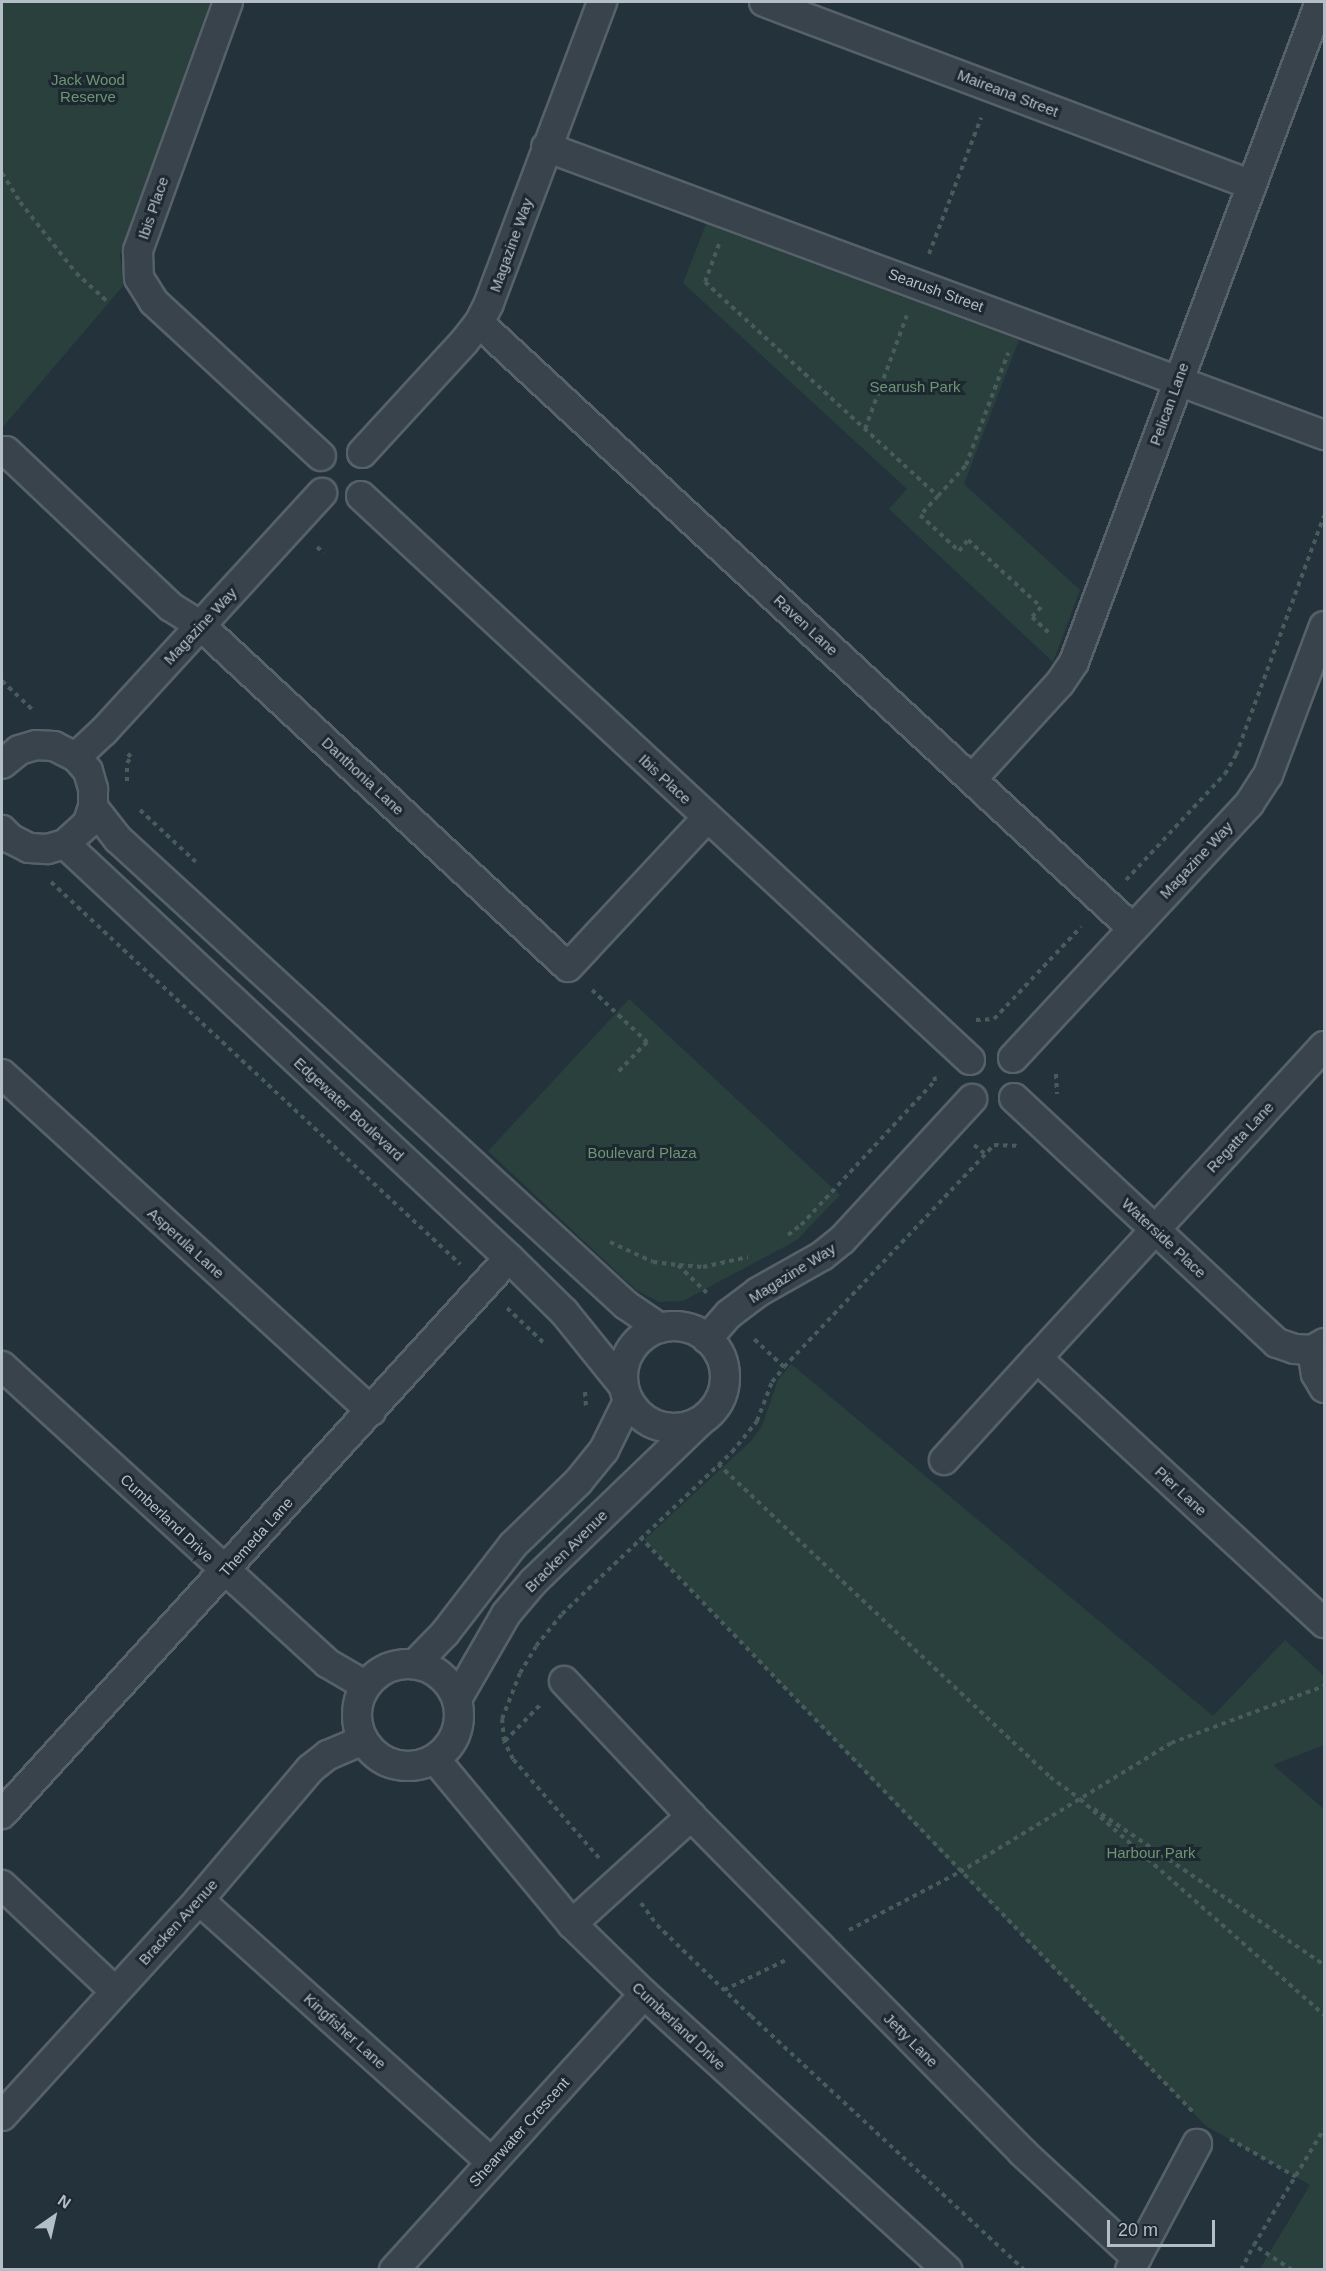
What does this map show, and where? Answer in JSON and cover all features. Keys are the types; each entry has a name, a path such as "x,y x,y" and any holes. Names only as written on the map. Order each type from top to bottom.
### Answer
{"street":[{"name":"Ibis Place","path":"228,2 138,252 139,278 154,302 321,456"},
{"name":"Magazine Way","path":"362,453 464,342 479,322 489,303 602,2"},
{"name":"Maireana Street","path":"764,2 1252,185"},
{"name":"Pelican Lane","path":"972,779 1060,683 1076,657 1320,2"},
{"name":"Searush Street","path":"546,147 1324,435"},
{"name":"Raven Lane","path":"479,322 1132,928"},
{"path":"338,446 348,446 362,453 371,471 370,481 361,496 342,502 322,493 314,475 321,456 338,446"},
{"name":"Danthonia Lane","path":"6,451 171,606 201,625 568,967"},
{"name":"Magazine Way","path":"76,757 104,731 322,493"},
{"name":"Ibis Place","path":"361,496 970,1060"},
{"name":"Magazine Way","path":"1013,1058 1249,804 1268,776 1324,626"},
{"path":"4,836 29,848 47,849 65,844 87,824 93,807 93,789 87,771 76,757 54,746 36,745 7,749"},
{"path":"93,807 126,847 626,1305 660,1328"},
{"path":"568,967 707,818"},
{"name":"Edgewater Boulevard","path":"65,844 509,1258 564,1312 626,1393"},
{"name":"Regatta Lane","path":"1155,1229 1324,1046"},
{"path":"986,1050 997,1050 1013,1058 1021,1076 1020,1086 1014,1098 996,1107 986,1107 972,1099 964,1081 964,1071 970,1060 986,1050"},
{"name":"Asperula Lane","path":"2,1074 370,1411"},
{"name":"Waterside Place","path":"1014,1098 1277,1343 1294,1349 1318,1346"},
{"name":"Magazine Way","path":"707,1339 729,1314 758,1292 822,1256 842,1240 972,1099"},
{"path":"944,1460 1155,1229"},
{"name":"Themeda Lane","path":"2,1814 509,1258"},
{"path":"678,1326 695,1330 707,1339 719,1353 725,1370 724,1387 713,1411 699,1422 682,1428 664,1428 639,1416 626,1393 623,1367 631,1348 644,1335 660,1328 678,1326"},
{"path":"1318,1346 1316,1374 1324,1388"},
{"name":"Pier Lane","path":"1037,1358 1324,1623"},
{"name":"Cumberland Drive","path":"2,1366 327,1663 365,1685"},
{"path":"415,1664 445,1633 513,1545 578,1482 604,1450 626,1393"},
{"name":"Bracken Avenue","path":"457,1699 506,1614 533,1582 699,1422"},
{"path":"415,1664 432,1669 447,1680 457,1699 459,1717 456,1735 446,1750 435,1759 419,1765 396,1765 380,1758 363,1740 356,1723 357,1705 365,1685 378,1672 395,1665 415,1664"},
{"name":"Jetty Lane","path":"564,1681 691,1816 1133,2264 1198,2131"},
{"name":"Bracken Avenue","path":"2,2116 199,1900 310,1769 328,1755 363,1740"},
{"name":"Cumberland Drive","path":"435,1759 572,1924 644,1994 946,2270"},
{"path":"572,1924 691,1816"},
{"path":"2,1885 115,1991"},
{"name":"Kingfisher Lane","path":"199,1900 491,2162"},
{"name":"Shearwater Crescent","path":"394,2270 644,1994"}],"path":[{"path":"2,173 20,202 76,273 109,303"},
{"path":"729,215 705,282 938,496"},
{"path":"1020,321 966,465 920,515 959,550 968,540 1041,607 1032,617 1076,657"},
{"path":"786,1236 801,1225 934,1081 934,1069 921,1058 942,1035 966,1010 977,1021 994,1019 1225,774 1236,755 1324,516"},
{"path":"2,681 39,716"},
{"path":"49,881 550,1350"},
{"path":"568,967 647,1042 616,1074"},
{"path":"784,1367 994,1145 1020,1146 1042,1124 1058,1106 1056,1074"},
{"path":"678,1265 703,1267 739,1261 753,1255"},
{"path":"584,1382 586,1410"},
{"path":"718,1464 1050,1776 1080,1799 1324,1965"},
{"path":"638,1479 671,1509"},
{"path":"640,1537 1198,2131"},
{"path":"504,1741 564,1681"},
{"path":"964,1870 1171,1743 1324,1686"},
{"path":"1080,1799 1324,2015"},
{"path":"1241,2270 1254,2244 1324,2128"},
{"path":"1226,2137 1296,2177"},
{"path":"1254,2244 1292,2270"}],"green space":[{"name":"Jack Wood Reserve","path":"2,2 210,2 120,253 123,286 2,428"},
{"name":"Searush Park","path":"706,224 1019,340 964,484 1080,590 1053,662 889,509 907,489 683,283"},
{"name":"Boulevard Plaza","path":"629,999 840,1195 797,1240 683,1301 659,1302 636,1290 488,1151"},
{"name":"Harbour Park","path":"791,1364 1213,1716 1285,1640 1324,1676 1324,1745 1273,1765 1324,1809 1324,2269 1264,2270 1261,2267 1310,2185 1206,2126 644,1540 751,1441 762,1426 778,1380"}]}
